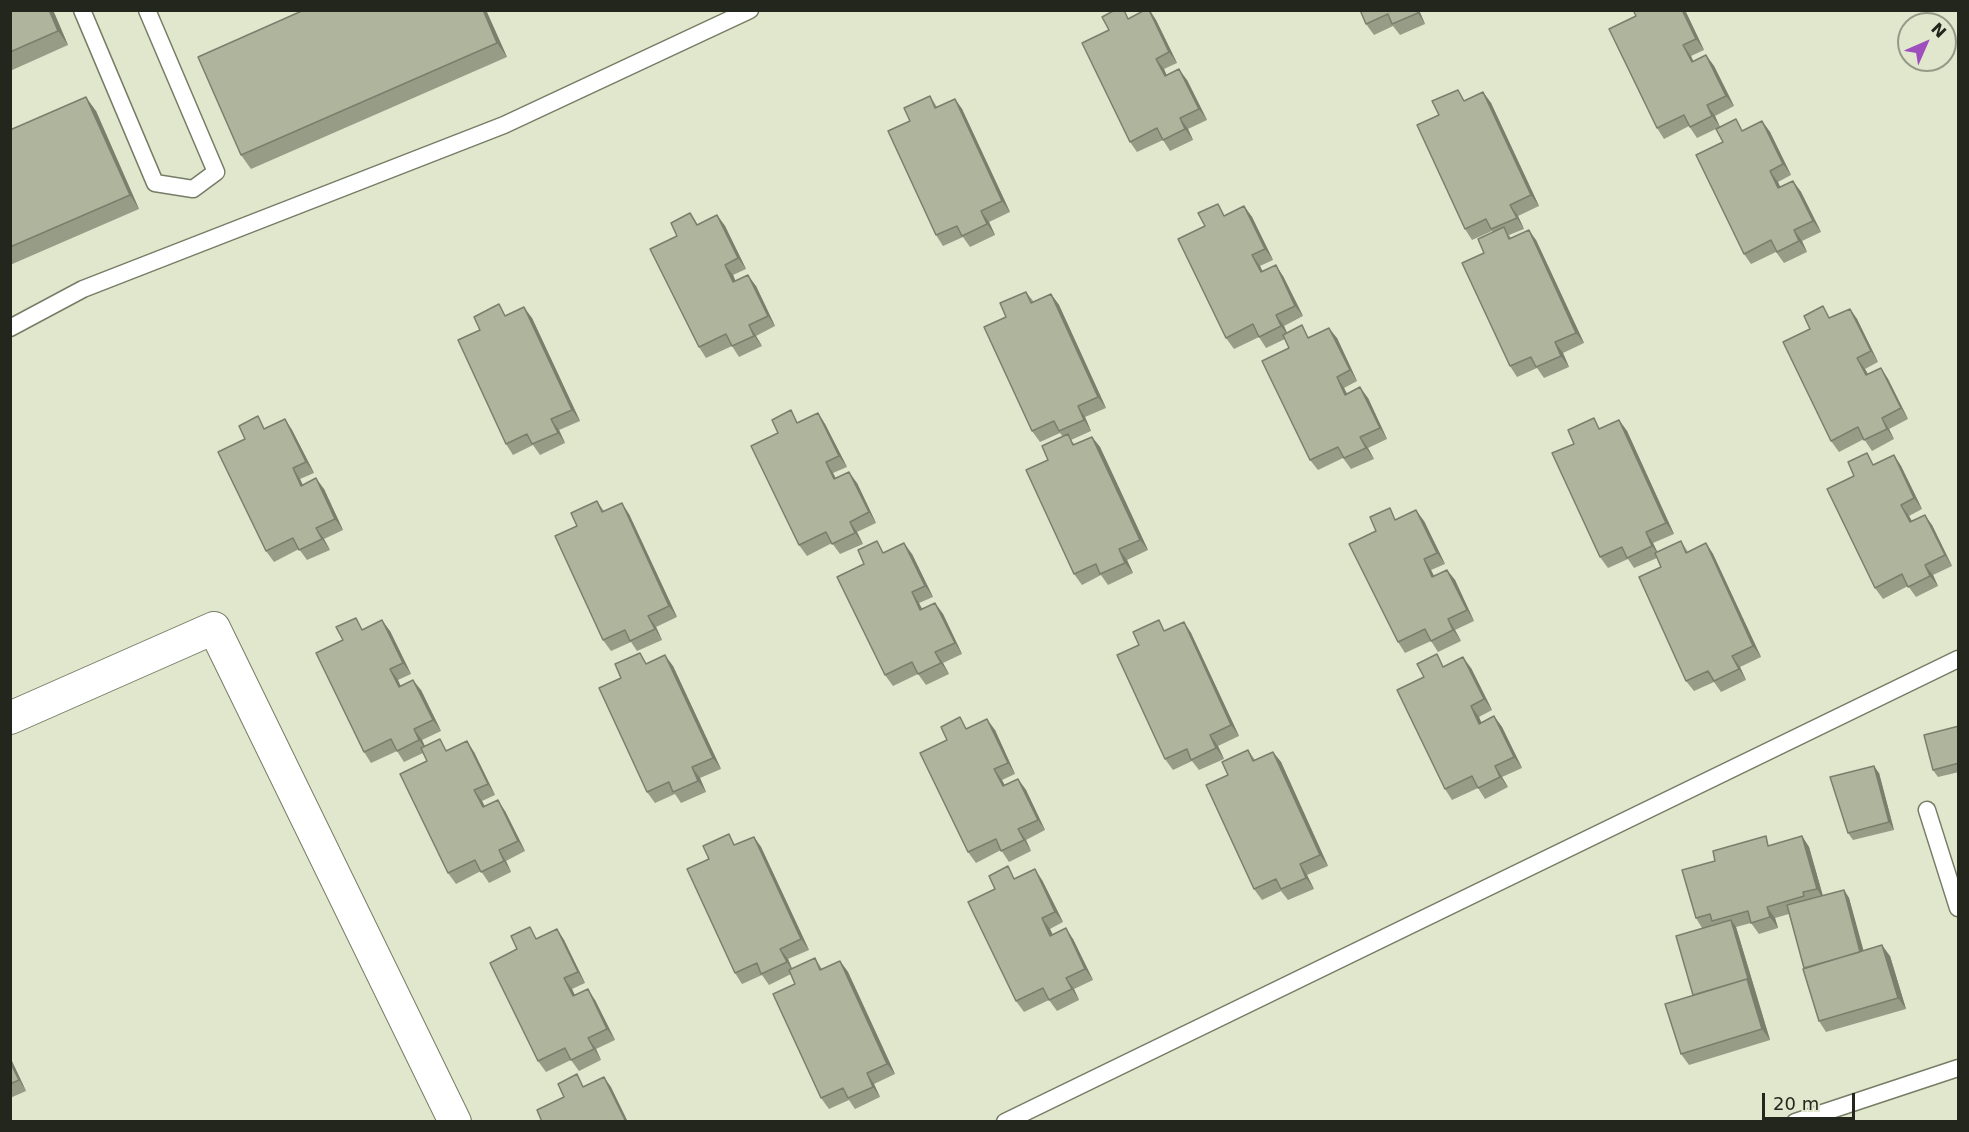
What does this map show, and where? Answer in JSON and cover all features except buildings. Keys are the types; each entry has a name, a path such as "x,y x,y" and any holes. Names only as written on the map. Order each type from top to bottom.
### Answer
{"street":[{"path":"10,718 214,628 455,1122"}],"lane":[{"path":"82,10 155,183 193,189 216,172 147,10"},
{"path":"10,328 83,289 504,125 750,10"},
{"path":"1005,1122 1959,659"},
{"path":"1927,810 1959,908"},
{"path":"1794,1122 1828,1116 1959,1068"}]}
